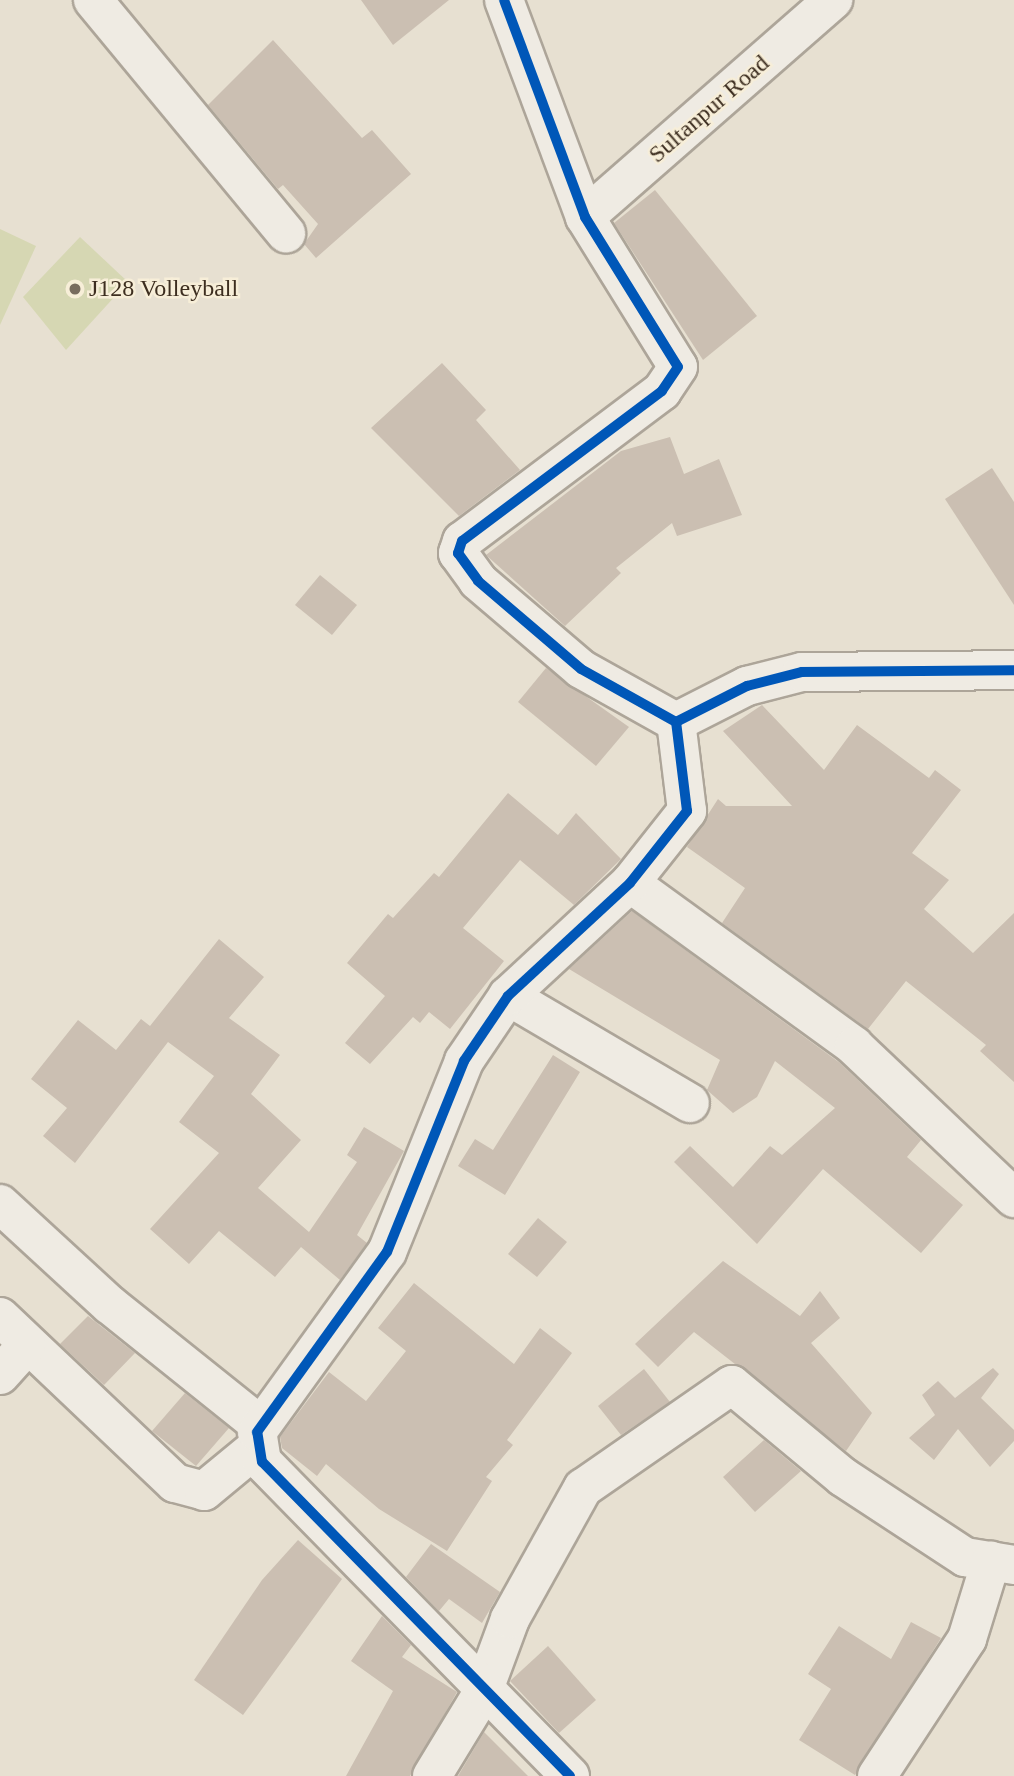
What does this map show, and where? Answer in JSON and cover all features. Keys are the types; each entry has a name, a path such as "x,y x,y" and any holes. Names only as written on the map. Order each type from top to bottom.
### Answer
{"street":[{"path":"93,0 286,233"},
{"path":"504,0 584,217 674,352 674,380 462,541 458,553 478,581 581,669 676,722"},
{"name":"Sultanpur Road","path":"584,217 833,0"},
{"path":"676,722 747,685 802,672 1014,670"},
{"path":"0,1317 26,1346 189,1489 215,1485 258,1437 387,1252 464,1061 508,996 630,883 687,811 676,722"},
{"path":"630,883 855,1046 1014,1198"},
{"path":"508,996 690,1103"},
{"path":"0,1204 258,1437 262,1462 483,1692 569,1776"},
{"path":"0,1375 26,1346"},
{"path":"432,1776 483,1692 510,1619 583,1488 732,1385 843,1477 965,1557 1002,1563 967,1639 877,1776"}],"green space":[{"path":"0,229 36,246 0,325"},
{"name":"J128 Volleyball","path":"80,237 128,282 66,350 23,297"}],"building":[{"path":"361,0 449,0 393,45"},
{"path":"273,40 362,138 372,130 411,174 316,258 304,244 318,224 283,185 278,189 208,105"},
{"path":"655,190 757,316 703,360 614,223"},
{"path":"442,363 486,410 476,420 520,470 459,516 371,428"},
{"path":"670,437 684,474 719,459 742,515 677,536 672,523 616,568 621,573 565,626 486,555 621,451"},
{"path":"992,468 1014,502 1014,605 945,499"},
{"path":"320,575 357,605 332,635 295,605"},
{"path":"546,668 629,727 596,766 518,702"},
{"path":"762,705 824,770 857,725 929,778 935,770 961,790 912,853 949,880 924,909 973,953 1014,913 1014,1082 980,1051 986,1045 906,981 868,1029 722,923 745,888 687,847 718,799 726,806 792,806 723,731"},
{"path":"508,793 558,835 576,813 621,859 574,905 520,860 463,928 504,961 450,1029 429,1012 420,1023 413,1017 370,1064 345,1043 385,996 347,963 388,914 393,918 434,873 439,877"},
{"path":"632,911 840,1063 921,1140 907,1157 963,1205 921,1253 823,1169 757,1244 674,1162 690,1146 733,1187 770,1146 782,1155 835,1108 775,1061 757,1097 733,1113 707,1090 720,1060 569,969"},
{"path":"219,939 264,977 229,1018 280,1055 251,1094 301,1140 258,1188 309,1232 357,1162 347,1155 364,1127 404,1151 357,1235 367,1243 340,1280 301,1247 275,1277 219,1231 189,1264 150,1229 219,1153 179,1122 214,1076 168,1042 75,1163 43,1136 67,1108 31,1079 78,1020 116,1050 141,1019 150,1026"},
{"path":"553,1055 580,1072 505,1195 458,1166 475,1139 493,1150"},
{"path":"538,1218 567,1242 537,1277 508,1254"},
{"path":"723,1261 800,1316 820,1291 840,1318 811,1343 872,1413 846,1451 694,1332 658,1367 635,1344"},
{"path":"414,1283 514,1364 540,1328 572,1353 507,1440 513,1445 486,1477 492,1481 447,1551 379,1509 326,1464 317,1476 282,1448 280,1437 329,1372 366,1401 406,1351 378,1328"},
{"path":"88,1316 135,1353 104,1385 60,1344"},
{"path":"993,1368 999,1374 981,1398 1014,1430 1014,1441 990,1467 958,1429 934,1460 909,1438 935,1415 922,1395 938,1381 955,1398"},
{"path":"644,1369 670,1402 621,1435 598,1406"},
{"path":"185,1393 229,1428 196,1466 152,1431"},
{"path":"764,1440 801,1471 755,1512 723,1477"},
{"path":"298,1540 342,1579 243,1715 194,1680 262,1580"},
{"path":"431,1544 500,1592 482,1623 449,1599 439,1611 406,1577"},
{"path":"382,1616 411,1645 402,1657 457,1692 410,1776 346,1776 393,1691 351,1661"},
{"path":"911,1622 941,1638 855,1775 799,1740 831,1689 808,1674 839,1626 891,1659"},
{"path":"548,1646 596,1700 559,1733 510,1681"},
{"path":"484,1732 528,1776 458,1776"}],"cycle path":[{"path":"504,0 585,217 678,367 662,391 462,541 458,553 478,581 581,669 676,722"},
{"path":"570,1776 262,1462 257,1432 387,1252 464,1061 508,996 630,883 687,811 676,722 747,686 802,672 1014,670"}],"place":[{"name":"J128 Volleyball","path":"75,289"}]}
